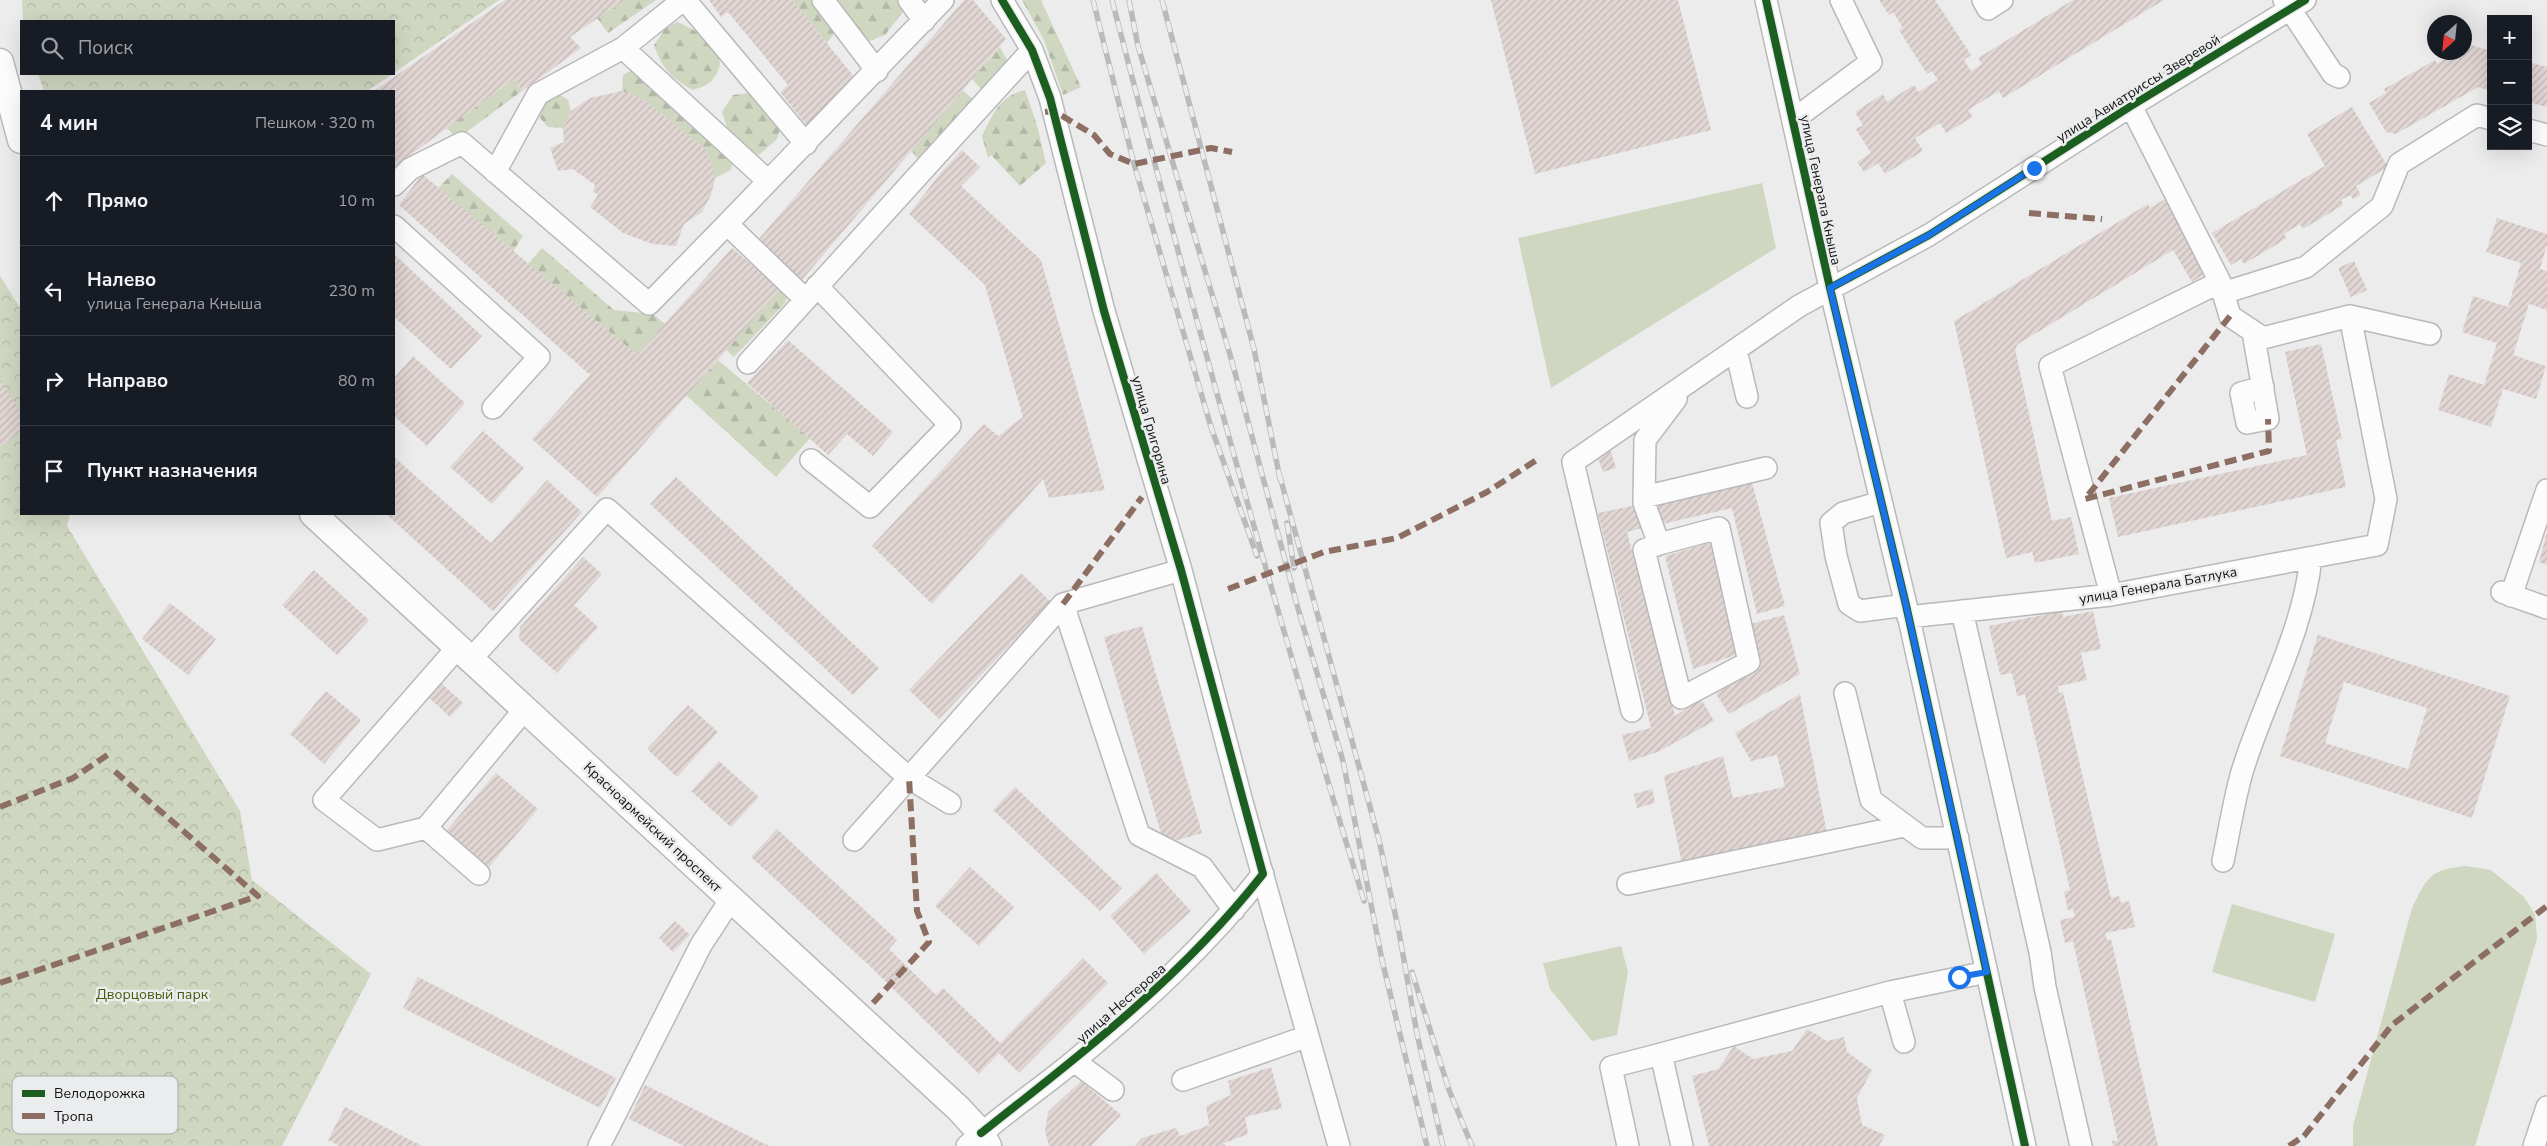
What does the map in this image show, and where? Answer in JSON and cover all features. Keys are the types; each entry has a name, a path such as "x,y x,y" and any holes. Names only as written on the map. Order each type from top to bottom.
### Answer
{"main road":[{"path":"0,62 20,136"},
{"name":"Красноармейский проспект","path":"313,515 958,1109 979,1142"}],"street":[{"path":"495,172 538,94 623,48 684,0 806,144"},
{"path":"823,0 877,71"},
{"path":"909,0 924,21"},
{"path":"395,184 410,169 462,143 649,304 767,180 806,144 877,71 943,0"},
{"name":"улица Григорина","path":"1002,0 1032,50 1050,98 1104,311 1181,570 1242,802 1339,1146"},
{"name":"улица Генерала Кныша","path":"1766,0 1830,288 1907,611 2025,1146"},
{"path":"1793,120 1871,62 1841,0"},
{"path":"1983,0 1988,9 2002,0"},
{"path":"2293,3 2332,74 2339,78"},
{"name":"улица Авиатриссы Зверевой","path":"1632,711 1573,462 1799,306 1929,235 2293,3"},
{"path":"623,48 767,180"},
{"path":"748,363 1032,50"},
{"path":"2131,106 2221,288 2230,316 2263,338 2350,316 2430,334"},
{"path":"2111,596 2050,366 2221,288 2306,267 2382,206 2399,164 2476,115 2487,118"},
{"path":"2532,131 2547,135"},
{"path":"727,224 811,292 950,425 870,507 811,460"},
{"path":"395,227 539,357 493,408"},
{"name":"улица Генерала Батлука","path":"1881,502 1842,513 1831,523 1836,556 1849,604 1860,611 1962,611 2111,596 2311,558 2383,548 2386,500 2350,316"},
{"path":"2253,332 2263,387"},
{"path":"1736,350 1747,397"},
{"path":"1659,544 1644,503 1645,440 1685,386"},
{"path":"1644,497 1766,468"},
{"path":"2547,490 2506,594 2547,608"},
{"path":"525,709 426,828 377,840 324,800 607,509 909,778 950,803"},
{"path":"1719,528 1749,662 1681,698 1644,550 1659,544 1719,528"},
{"path":"2223,861 2242,772 2299,620 2309,578 2311,558"},
{"path":"854,840 1063,604 1181,570"},
{"path":"1063,604 1140,835 1202,868 1234,910"},
{"path":"1962,611 2040,952 2045,987 2081,1146"},
{"path":"1845,693 1871,800 1922,838 1958,838"},
{"path":"1628,884 1904,826"},
{"path":"426,828 480,874"},
{"name":"улица Нестерова","path":"979,1142 1168,979 1234,910 1263,874"},
{"path":"598,1146 701,945 731,900"},
{"path":"1628,1146 1611,1067 1890,992 1987,972"},
{"path":"1890,992 1904,1042"},
{"path":"1183,1080 1308,1036"},
{"path":"1662,1054 1682,1146"},
{"path":"1074,1061 1113,1090"},
{"path":"2534,1146 2547,1107"}],"green space":[{"path":"22,0 499,0 395,72 395,20 23,20"},
{"path":"625,0 656,0 608,33 597,18"},
{"path":"792,0 816,0 838,28 827,43"},
{"path":"835,0 898,0 905,9 885,35 867,42"},
{"path":"1022,0 1041,0 1081,87 1063,95 1044,40"},
{"path":"677,22 709,41 719,56 720,64 715,77 700,88 692,90 668,72 654,45 665,29"},
{"path":"1000,47 1008,62 983,91 972,79"},
{"path":"634,69 733,161 731,170 715,178 706,150 645,101 622,91 623,75"},
{"path":"38,75 391,75 369,90 44,90"},
{"path":"514,79 522,91 457,139 447,128"},
{"path":"962,90 973,99 921,161 911,151"},
{"path":"1025,90 1037,125 1046,163 1020,186 991,155 988,158 982,136 1003,101"},
{"path":"749,93 760,98 782,122 777,139 759,155 744,148 734,139 730,134 722,112 733,95"},
{"path":"559,94 568,100 571,111 563,128 548,127 539,117 546,101"},
{"path":"452,174 523,236 513,251 438,188"},
{"path":"1762,183 1776,248 1551,388 1518,238"},
{"path":"542,248 614,310 653,314 665,324 637,355 528,264"},
{"name":"Дворцовый парк","path":"0,276 20,307 20,515 70,515 67,526 240,811 252,880 371,974 282,1146 0,1146"},
{"path":"780,289 787,296 785,303 734,357 726,350"},
{"path":"718,360 810,438 776,477 686,395"},
{"path":"2466,866 2491,870 2524,897 2535,914 2537,939 2475,1146 2353,1146 2353,1126 2412,908 2422,888 2431,876 2444,870"},
{"path":"2232,904 2335,934 2315,1002 2212,972"},
{"path":"1621,946 1628,972 1617,1035 1592,1041 1550,989 1543,963"}],"building":[{"path":"505,0 625,0 570,37 581,48 522,91 514,79 395,166 395,90 375,90"},
{"path":"709,0 792,0 855,78 810,129 780,92 788,85 728,12 721,17"},
{"path":"964,0 973,0 1006,39 802,280 757,241"},
{"path":"1491,0 1678,0 1711,130 1535,174"},
{"path":"1879,0 1935,0 1971,55 1964,60 1971,71 1982,64 1978,58 2073,0 2164,0 2003,98 1999,91 1968,110 1973,117 1946,133 1940,123 1915,138 1923,151 1885,174 1878,163 1864,172 1857,162 1871,153 1856,129 1863,125 1855,112 1883,94 1887,102 1914,85 1918,92 1938,80 1932,71 1927,74 1899,30 1903,28 1893,12 1889,15"},
{"path":"2472,45 2487,50 2487,90 2478,87 2396,134 2386,132 2369,103 2386,93 2384,89 2435,60 2437,64 2444,60 2472,60"},
{"path":"2532,63 2547,67 2547,107 2532,103"},
{"path":"622,91 645,101 706,150 711,164 715,178 711,195 702,212 684,224 676,246 653,244 623,233 590,207 598,195 593,191 595,185 573,169 558,171 550,148 564,142 563,128 571,111 590,98"},
{"path":"2352,107 2388,167 2356,186 2361,195 2353,199 2350,195 2341,200 2343,205 2303,229 2300,224 2284,234 2287,238 2244,264 2241,259 2231,265 2212,233 2325,166 2307,134"},
{"path":"962,150 980,167 961,186 1041,260 1105,490 1049,498 1043,479 932,604 872,546 984,424 998,436 1023,417 985,285 909,214 943,170"},
{"path":"422,174 637,355 732,248 780,289 597,497 532,439 590,375 399,205"},
{"path":"2167,198 2208,272 2192,282 2173,250 2018,344 2015,349 2052,521 2071,517 2079,554 2035,563 2032,552 2006,558 1954,321 2148,204 2150,208"},
{"path":"2497,218 2547,234 2547,245 2540,269 2547,271 2547,310 2529,304 2513,355 2546,366 2536,399 2503,389 2491,427 2438,410 2449,374 2484,385 2497,343 2462,332 2473,296 2508,307 2521,263 2486,252"},
{"path":"395,255 482,336 451,369 395,318"},
{"path":"2354,261 2367,290 2351,297 2338,268"},
{"path":"788,340 893,432 873,456 847,434 828,455 747,383"},
{"path":"2321,344 2342,439 2336,440 2346,487 2118,537 2109,498 2307,455 2285,352"},
{"path":"413,356 465,403 427,446 395,417 395,377"},
{"path":"0,379 20,411 20,433 0,446"},
{"path":"483,431 524,468 492,504 450,467"},
{"path":"1610,449 1616,468 1603,472 1596,453"},
{"path":"395,458 491,543 547,480 582,512 493,611 387,515 395,515"},
{"path":"676,477 879,668 853,695 650,504"},
{"path":"1751,479 1785,606 1757,614 1732,508 1658,525 1652,502"},
{"path":"1637,505 1642,528 1627,532 1675,716 1701,699 1714,721 1658,752 1629,761 1622,735 1651,728 1598,513"},
{"path":"2547,535 2547,565 2539,562"},
{"path":"1713,542 1742,653 1693,669 1665,556"},
{"path":"583,557 602,574 574,605 598,627 557,673 519,639 520,627"},
{"path":"314,570 369,620 337,655 282,605"},
{"path":"1021,573 1051,602 939,719 909,690"},
{"path":"170,603 216,639 188,675 142,639"},
{"path":"2062,611 2063,617 2093,611 2101,649 2081,653 2087,680 2058,686 2059,693 2063,692 2111,898 2119,896 2121,903 2129,901 2135,927 2105,933 2107,940 2111,939 2158,1146 2113,1146 2112,1141 2118,1141 2073,941 2065,943 2060,920 2075,917 2073,909 2068,910 2064,892 2070,890 2025,694 2017,696 2012,673 2000,675 1989,626"},
{"path":"1784,615 1800,674 1729,714 1716,694 1759,663 1751,624"},
{"path":"1142,626 1202,833 1164,844 1104,637"},
{"path":"2318,635 2510,696 2472,818 2280,756","holes":["2344,682 2427,708 2408,769 2325,743"]},
{"path":"439,681 463,703 450,717 426,695"},
{"path":"326,691 361,720 324,764 290,734"},
{"path":"1800,694 1828,839 1682,864 1664,776 1723,756 1733,798 1785,787 1777,755 1751,761 1735,733"},
{"path":"688,705 718,732 677,777 647,749"},
{"path":"719,761 759,797 731,827 691,791"},
{"path":"496,773 538,809 489,867 446,831"},
{"path":"1015,787 1122,888 1100,911 993,810"},
{"path":"1652,789 1655,803 1637,808 1634,794"},
{"path":"777,829 897,940 889,949 936,995 943,988 1000,1043 1083,958 1108,983 1019,1073 999,1053 979,1074 872,968 751,857"},
{"path":"970,867 1014,907 979,946 935,906"},
{"path":"1156,873 1191,911 1144,954 1110,916"},
{"path":"675,921 690,935 673,952 659,938"},
{"path":"418,977 616,1078 600,1108 403,1008"},
{"path":"1807,1029 1827,1041 1844,1037 1847,1052 1872,1070 1857,1098 1862,1125 1885,1135 1879,1146 1709,1146 1692,1076 1718,1069 1734,1046 1753,1059 1792,1051"},
{"path":"1271,1067 1282,1108 1245,1117 1248,1134 1224,1143 1225,1146 1135,1146 1142,1138 1176,1128 1180,1136 1209,1125 1206,1106 1231,1095 1228,1081"},
{"path":"1081,1081 1121,1115 1091,1146 1049,1146 1045,1131 1048,1112"},
{"path":"645,1085 769,1146 684,1146 629,1119"},
{"path":"345,1107 422,1146 340,1146 328,1140"}],"railway":[{"path":"1093,0 1134,164 1211,427 1257,556"},
{"path":"1112,0 1233,452 1297,677 1364,901"},
{"path":"1129,0 1138,46 1231,358 1297,605 1343,761 1382,960 1427,1146"},
{"path":"1162,0 1254,349 1280,479"},
{"path":"1279,473 1379,840 1399,932 1417,1034 1443,1146"},
{"path":"1287,523 1294,568"},
{"path":"1412,972 1449,1090 1472,1146"}],"marked path":[{"path":"1045,112 1054,111 1094,135 1110,154 1134,164 1211,148 1232,152"},
{"path":"2029,213 2102,219"},
{"path":"2230,316 2085,499 2269,451 2268,419"},
{"path":"1228,589 1324,552 1397,538 1487,492 1538,459"},
{"path":"1063,604 1142,497"},
{"path":"0,807 73,778 109,754"},
{"path":"0,983 258,896 112,769"},
{"path":"873,1003 929,942 917,911 909,778"},
{"path":"2289,1146 2304,1136 2392,1025 2547,906"}],"cycle path":[{"path":"981,1133 1094,1043 1165,980 1232,911 1263,874 1181,570 1104,311 1050,98 1032,50 1002,0"},
{"path":"1766,0 1830,288 1906,605 2025,1146"},
{"path":"1830,288 1929,235 2131,106 2305,0"}],"route":[{"path":"1959,977 1987,972 1906,605 1830,288 1856,276 1929,235 2034,168"}]}
